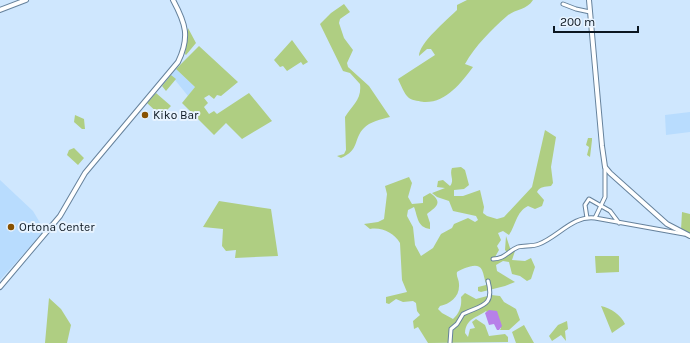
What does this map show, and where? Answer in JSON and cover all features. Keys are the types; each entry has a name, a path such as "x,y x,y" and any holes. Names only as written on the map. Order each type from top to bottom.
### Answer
{"main road":[{"path":"0,10 26,0"},
{"path":"0,287 47,232 68,203 85,173 178,62 184,47 185,29 183,19 173,0"},
{"path":"589,0 605,167 623,186 667,224 688,235"}],"street":[{"path":"563,4 590,12"},
{"path":"594,218 601,207 605,191 605,167"},
{"path":"588,218 585,205 588,199 610,211 619,223"},
{"path":"493,258 503,258 519,247 540,244 567,225 588,218 688,235"},
{"path":"450,343 451,329 457,324 463,314 479,308 489,300 490,290 488,281"}],"shaded area":[{"path":"176,69 195,87 188,96 171,75"},
{"path":"690,112 690,132 666,135 665,115"},
{"name":"Ortona Center","path":"0,180 33,211 42,226 48,227 0,280"},
{"path":"489,310 497,311 502,326 499,330 497,330 494,324 489,325 485,313"}],"green space":[{"path":"467,0 533,0 528,6 507,16 484,38 465,64 473,67 458,85 446,96 424,102 409,98 398,79 435,55 431,49 427,49 419,56 420,51 428,38 457,10 457,5"},
{"path":"344,4 350,12 340,19 339,23 344,38 353,50 347,63 348,67 369,86 390,117 366,126 358,136 354,148 347,155 341,158 337,156 344,154 346,150 345,117 358,98 360,84 350,73 343,71 320,24 331,13"},
{"path":"188,28 196,43 186,55 185,54"},
{"path":"292,40 308,62 303,65 301,62 287,71 283,66 280,67 274,60"},
{"path":"199,46 238,82 221,96 217,95 214,99 209,95 204,98 208,103 204,107 209,114 214,111 217,114 249,93 272,121 242,139 226,123 214,135 182,103 195,87 176,69"},
{"path":"171,75 176,79 166,91 162,86"},
{"path":"156,93 171,106 161,116 147,103"},
{"path":"75,115 84,119 85,129 82,129 74,122"},
{"path":"545,130 556,137 551,167 553,183 551,186 541,188 537,192 544,200 542,206 535,209 528,206 524,209 519,215 509,235 503,231 498,233 501,240 497,246 499,250 495,257 508,253 505,250 506,236 510,248 515,251 512,260 525,261 531,258 535,267 531,279 527,281 520,276 512,274 509,262 503,261 496,265 497,271 515,282 481,292 478,291 478,287 486,285 482,270 477,266 466,268 457,272 459,289 454,299 447,304 440,306 438,309 453,319 459,312 461,297 465,293 476,299 491,295 500,296 504,302 516,309 520,320 509,330 500,330 501,328 486,311 472,319 467,324 465,333 468,337 470,329 475,328 472,322 476,319 485,325 489,336 505,334 508,337 508,342 428,343 418,327 414,329 413,321 420,315 417,311 416,303 413,301 403,302 396,299 389,304 386,303 386,297 407,292 402,280 400,243 391,234 379,229 370,229 364,224 378,222 384,219 387,194 385,186 409,177 412,183 408,197 412,204 423,203 423,197 430,193 437,200 437,205 427,214 430,229 420,224 414,207 408,210 407,216 413,227 415,245 421,256 433,248 441,234 452,228 454,224 468,218 475,222 478,220 476,216 453,211 449,201 437,197 432,193 445,188 437,187 438,181 443,180 450,186 452,182 452,168 461,167 465,170 469,185 464,189 454,190 454,196 463,196 480,190 484,207 483,213 497,219 504,217 532,187"},
{"path":"588,138 592,138 590,157 587,155 589,147 586,145"},
{"path":"74,148 84,158 78,165 67,155 69,150"},
{"path":"219,201 271,209 278,256 235,258 236,250 226,251 222,246 223,229 203,227"},
{"path":"682,212 690,214 690,235 681,230"},
{"path":"595,256 619,256 619,272 596,273"},
{"path":"49,298 61,309 71,325 67,343 45,343"},
{"path":"601,306 615,312 625,324 612,333"},
{"path":"567,321 568,329 565,331 566,341 561,335 552,341 549,336 558,325"},
{"path":"524,325 534,343 516,343 512,332"}],"place":[{"name":"Kiko Bar","path":"145,115"},
{"name":"Ortona Center","path":"11,227"}]}
